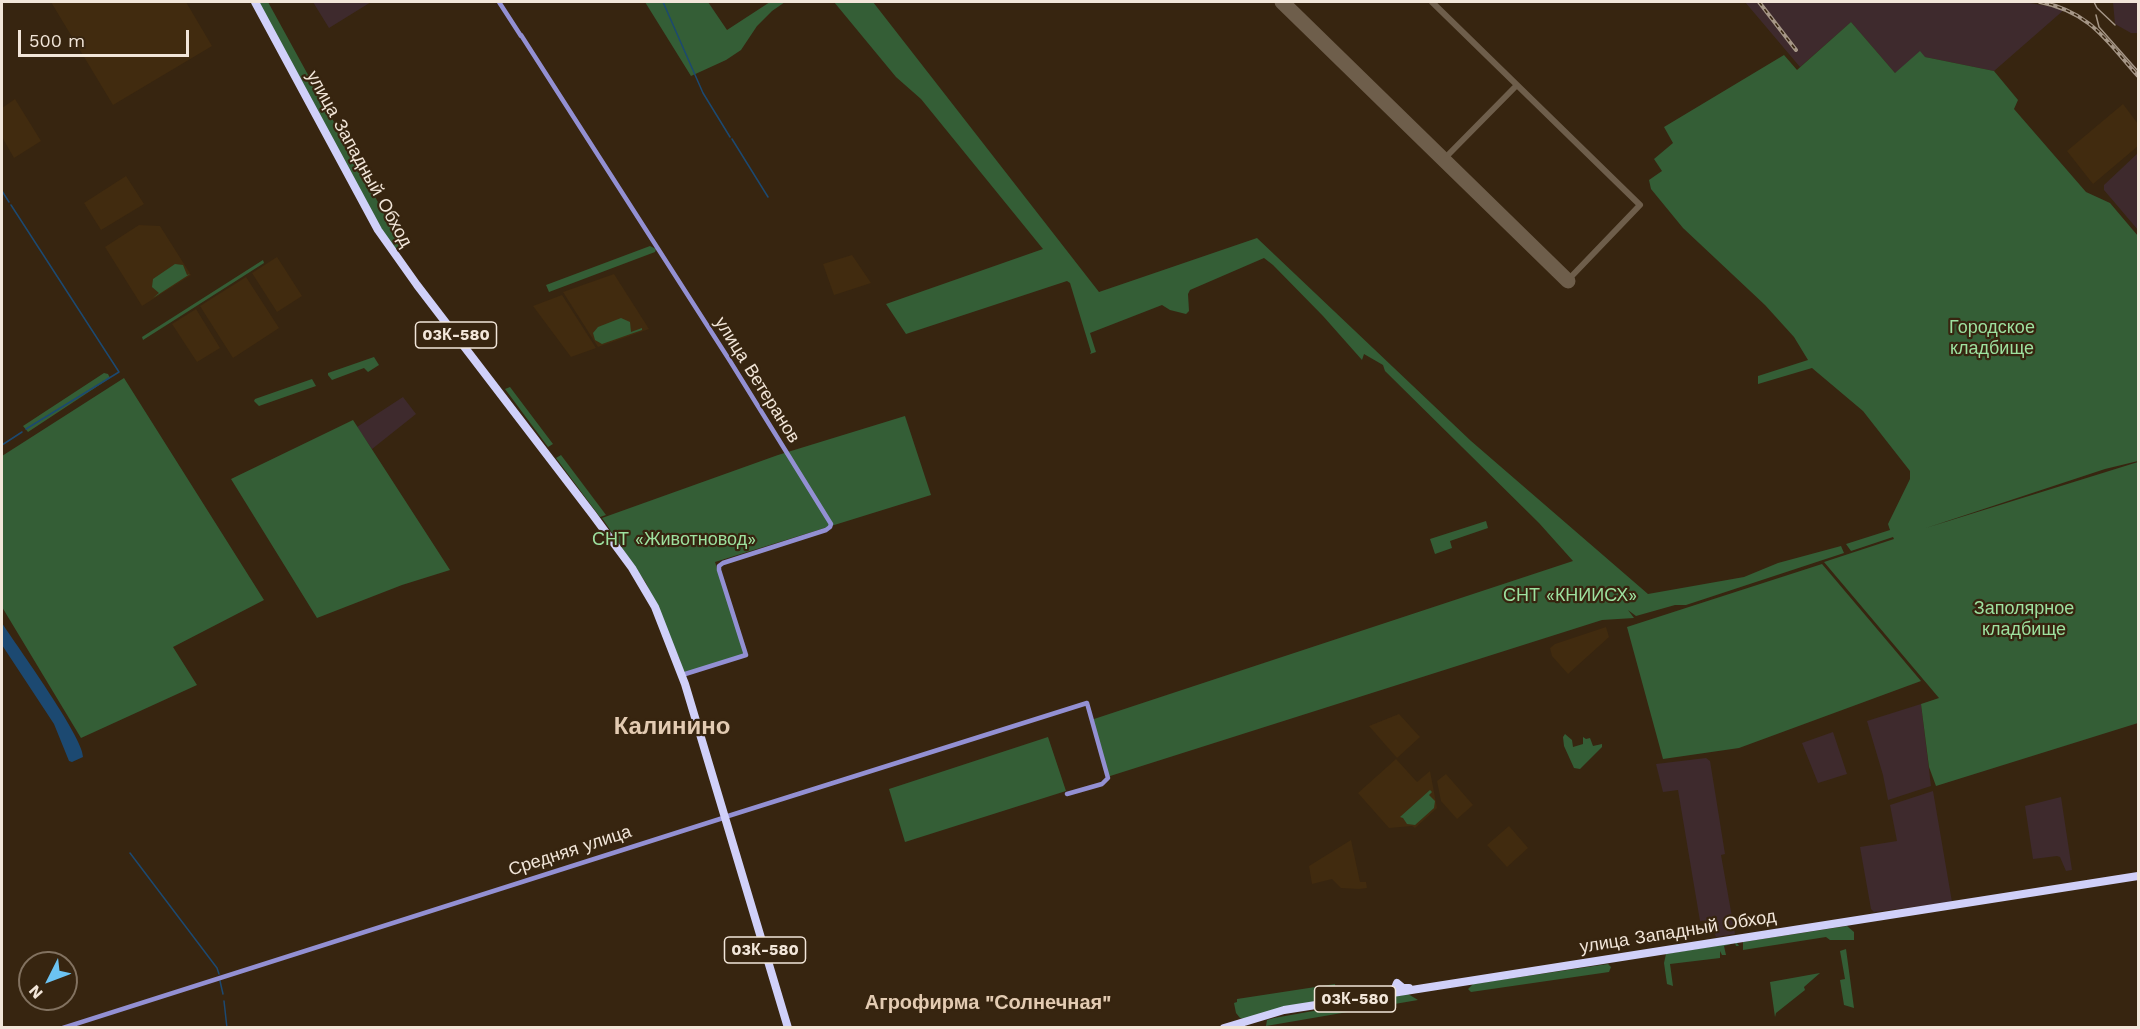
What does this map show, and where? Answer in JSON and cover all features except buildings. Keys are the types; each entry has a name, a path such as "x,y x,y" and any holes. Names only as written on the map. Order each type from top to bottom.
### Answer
{"highway":[{"name":"улица Западный Обход","path":"254,2 373,222 417,285 600,523 645,590 659,616 681,676 787,1028"},
{"name":"улица Западный Обход","path":"254,2 382,240 610,541 644,591 681,676"},
{"name":"улица Западный Обход","path":"1224,1028 1276,1011 1394,990 1396,983 1407,988 1425,987 2139,877"},
{"name":"улица Западный Обход","path":"1231,1028 1285,1012 1391,994 2139,877"}],"street":[{"name":"улица Ветеранов","path":"499,2 829,521 830,527 719,566 746,655 681,676"},
{"name":"Средняя улица","path":"63,1028 1087,703 1108,778 1102,784 1067,794"}],"shaded area":[{"path":"51,2 186,2 212,46 113,105"},
{"path":"313,2 371,2 329,28"},
{"path":"1745,2 2024,2 2065,9 1994,71 1925,57 1895,73 1851,22 1800,67"},
{"path":"2113,2 2138,2 2138,33 2131,33 2115,24"},
{"path":"15,99 41,141 14,158 2,137 2,108"},
{"path":"2123,104 2138,124 2138,146 2093,184 2067,151"},
{"path":"2138,153 2138,230 2104,190 2104,185"},
{"path":"126,176 144,204 101,230 84,203"},
{"path":"139,225 160,226 191,275 142,306 105,247"},
{"path":"852,255 871,283 834,295 823,264"},
{"path":"277,257 302,296 277,312 252,273"},
{"path":"614,274 649,329 598,347 563,292"},
{"path":"246,277 279,328 233,358 200,306"},
{"path":"562,295 596,348 571,357 533,306"},
{"path":"196,309 220,348 197,362 172,324"},
{"path":"403,397 416,414 372,449 357,427"},
{"path":"1606,627 1609,637 1568,674 1552,656 1550,648 1555,644"},
{"path":"1921,704 1931,786 1888,800 1867,721"},
{"path":"1399,714 1420,737 1397,758 1369,726"},
{"path":"1833,732 1847,774 1818,783 1802,743"},
{"path":"1706,758 1710,761 1725,854 1721,855 1735,934 1716,937 1710,920 1700,921 1678,790 1663,792 1656,764"},
{"path":"1396,759 1417,782 1430,771 1437,808 1415,828 1412,826 1389,828 1358,793"},
{"path":"1446,774 1473,805 1457,819 1441,801 1437,781"},
{"path":"1933,791 1952,902 1874,912 1871,909 1860,847 1897,841 1890,805"},
{"path":"2061,797 2072,870 2066,871 2060,857 2033,859 2025,806"},
{"path":"1509,826 1528,848 1507,867 1487,845"},
{"path":"1351,840 1360,882 1366,882 1367,888 1341,888 1332,879 1312,884 1309,866"}],"green space":[{"path":"257,2 268,2 401,244 394,250 377,224"},
{"path":"645,2 708,2 727,30 770,2 785,2 757,26 741,50 726,60 691,76"},
{"name":"СНТ «КНИИСХ»","path":"834,2 873,2 1099,292 1257,238 1471,441 1648,594 1744,577 1778,563 1841,546 1844,553 1686,605 1675,605 1636,616 1628,610 1634,618 1602,620 1107,777 1091,720 1573,561 1539,523 1385,371 1383,365 1364,354 1362,360 1323,316 1264,258 1190,290 1188,294 1189,311 1186,314 1170,310 1162,305 1090,333 1096,352 1090,354 1070,283 1067,281 906,334 886,304 1043,249 921,99 896,77"},
{"name":"Городское кладбище","path":"1851,22 1895,73 1920,51 1925,57 1994,71 2018,100 2014,109 2086,192 2110,203 2138,236 2138,461 2105,469 1926,528 2138,462 2138,723 1936,786 1929,767 1921,704 1939,698 1824,562 1894,539 1893,537 1851,551 1846,544 1890,530 1888,524 1910,479 1910,471 1863,411 1812,368 1758,384 1758,376 1808,360 1794,337 1765,305 1683,228 1651,189 1649,180 1662,171 1654,159 1673,143 1664,127 1784,55 1797,70"},
{"path":"650,246 656,249 655,252 549,292 546,285"},
{"path":"263,260 264,263 143,340 142,337"},
{"path":"175,264 183,265 187,275 190,274 153,298 159,293 152,287 153,279"},
{"path":"621,318 630,322 631,332 642,328 642,330 602,344 595,340 593,333 598,327"},
{"path":"374,357 379,365 368,372 364,368 332,380 328,375 328,373"},
{"path":"104,373 110,378 28,432 23,426"},
{"path":"124,378 264,600 173,647 197,685 81,738 2,607 2,456"},
{"path":"312,379 316,386 259,406 254,401 255,399"},
{"path":"510,387 553,444 548,447 505,389"},
{"name":"СНТ «Животновод»","path":"905,416 931,495 715,562 746,655 682,675 680,660 646,583 602,518 778,455"},
{"path":"353,420 450,570 402,585 317,618 231,479"},
{"path":"561,455 606,515 600,517 556,458"},
{"path":"1486,521 1488,528 1450,541 1452,548 1435,554 1430,539"},
{"path":"1822,564 1921,681 1739,748 1663,759 1627,627"},
{"path":"1565,734 1572,740 1573,747 1583,744 1583,737 1590,738 1593,746 1602,744 1602,747 1580,769 1574,768 1564,746"},
{"path":"1048,737 1066,791 905,842 889,789"},
{"path":"1430,790 1432,792 1429,795 1435,801 1434,808 1415,825 1407,824 1400,817"},
{"path":"1847,926 1854,932 1854,940 1830,940 1826,937 1743,950 1743,942"},
{"path":"1735,943 1724,946 1726,955 1722,955 1720,951 1720,958 1670,964 1673,986 1667,984 1664,963 1666,954"},
{"path":"1846,949 1854,1008 1844,1005 1840,980 1845,979 1840,951"},
{"path":"1608,964 1611,967 1609,972 1471,992 1468,989 1473,984"},
{"path":"1820,973 1804,987 1805,990 1776,1013 1775,1017 1770,982"},
{"path":"1335,984 1337,1000 1244,1019 1236,1013 1234,1003 1237,999"},
{"path":"1408,994 1418,1000 1266,1026 1267,1020 1274,1018"}],"water":[{"path":"2,623 62,712 73,731 83,757 69,761 54,724 2,645"}],"waterway":[{"path":"663,2 703,93 730,137"},
{"path":"732,139 768,197"},
{"path":"2,191 9,202"},
{"path":"11,205 119,372 26,429"},
{"path":"2,445 22,432"},
{"path":"130,853 217,968 219,974"},
{"path":"220,981 223,994"},
{"path":"224,1001 227,1028"}],"taxiway":[{"path":"1432,2 1640,205 1568,280"},
{"path":"1444,159 1517,85"}],"runway":[{"path":"1282,2 1568,281"}],"tram line":[{"path":"2094,2 2097,8 2115,25"},
{"path":"2096,15 2099,27 2138,71"}],"railway":[{"path":"1759,2 1796,50"},
{"path":"2040,2 2085,20 2106,39 2138,76"}],"district":[{"name":"Калинино","path":"672,727"},
{"name":"Агрофирма \"Солнечная\"","path":"988,1003"}],"park label":[{"name":"Заполярное кладбище","path":"2024,619"}]}
